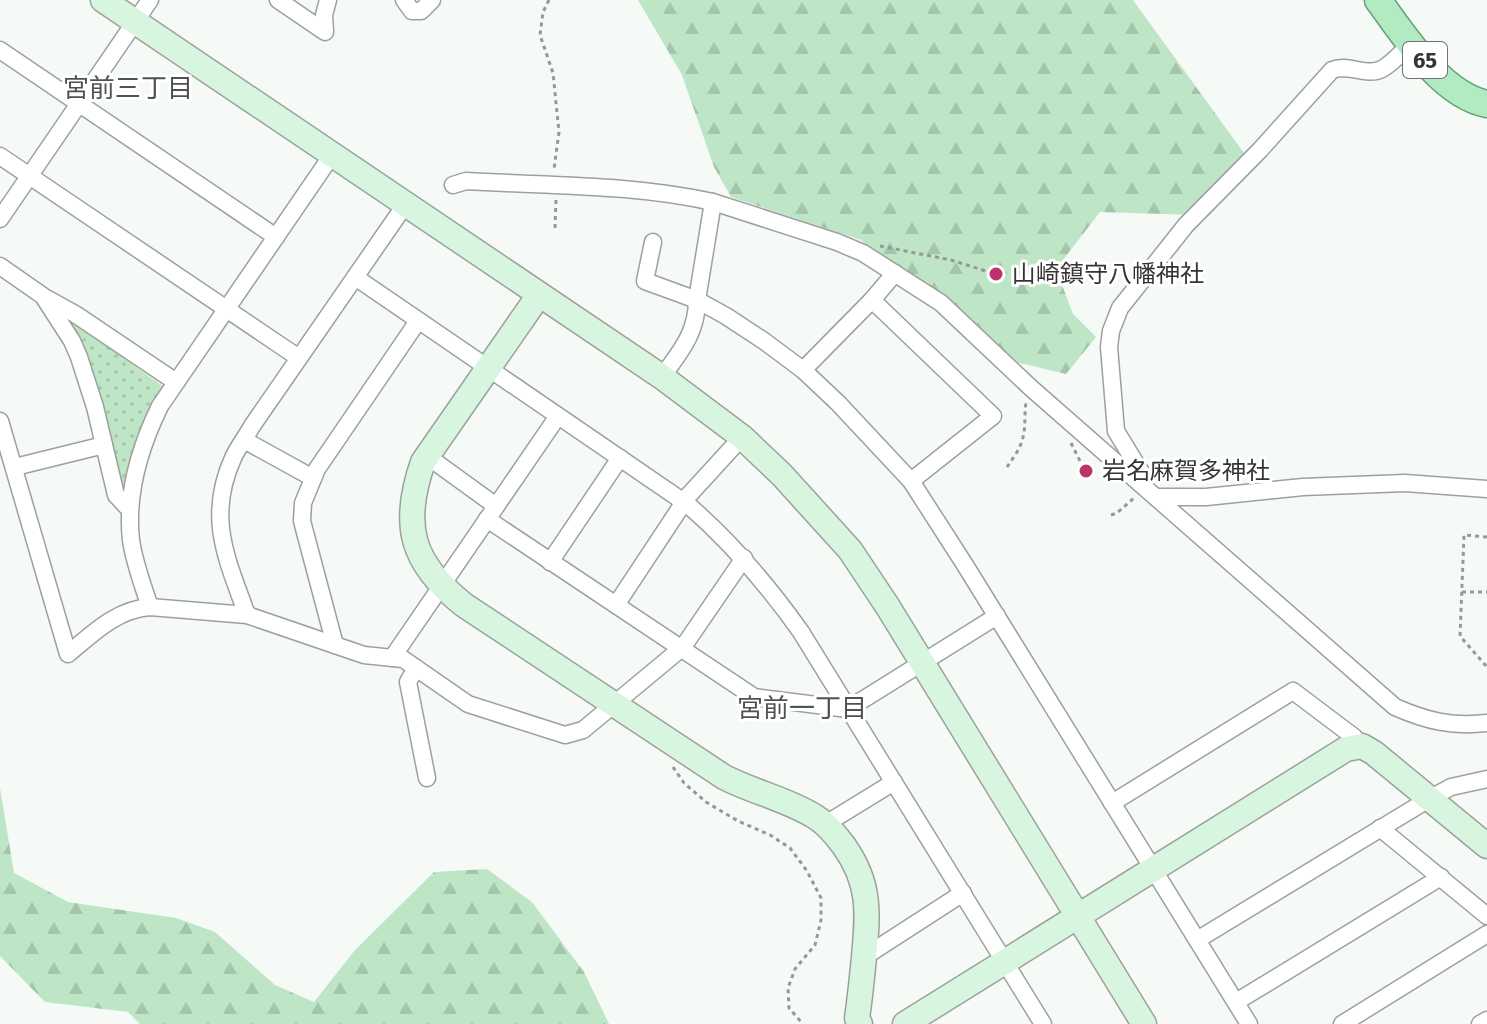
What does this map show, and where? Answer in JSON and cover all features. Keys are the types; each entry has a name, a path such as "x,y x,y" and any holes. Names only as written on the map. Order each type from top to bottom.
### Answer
{"main road":[{"name":"65","path":"1378,0 1435,72 1455,89 1487,104"}],"street":[{"path":"103,0 662,377 742,437 782,475 850,550 1144,1024"},
{"path":"0,219 150,0"},
{"path":"278,0 325,32 324,15 328,0"},
{"path":"404,0 412,11 421,11 432,0"},
{"path":"1149,490 1116,431 1109,347 1111,331 1120,308 1186,225 1260,150 1332,70 1339,67 1373,71 1383,68 1411,43"},
{"path":"0,50 276,237"},
{"path":"150,607 131,543 129,509 147,431 176,382 332,155"},
{"path":"0,156 299,358"},
{"path":"453,185 466,181 620,187 691,197 837,242 863,253 941,303 1031,388 1395,707 1438,722 1463,726 1487,723"},
{"path":"662,377 691,336 713,202"},
{"path":"247,615 228,563 219,515 233,459 405,205"},
{"path":"653,242 645,281 697,300 726,316 803,370 911,481 1249,1024"},
{"path":"0,266 176,382"},
{"path":"803,370 895,273"},
{"path":"355,277 684,502 744,558 801,632 1043,1024"},
{"path":"539,295 423,462 411,505 415,544 422,559 442,585 464,605 732,781 815,816 836,836 853,859 864,887 868,912 857,1018 860,1024"},
{"path":"43,296 79,357 95,407 116,495 129,509"},
{"path":"872,300 993,416 911,481"},
{"path":"335,645 302,521 303,503 313,478 418,321"},
{"path":"392,658 558,416"},
{"path":"0,421 68,654 118,616 137,608 247,615 364,655 403,659 468,704 565,735 583,730 681,648 744,558"},
{"path":"616,605 684,502 742,437"},
{"path":"244,440 313,478"},
{"path":"15,467 104,445"},
{"path":"427,456 550,562 754,697 848,709 997,616"},
{"path":"550,562 620,458"},
{"path":"1149,490 1206,497 1303,487 1405,483 1487,489"},
{"path":"416,668 408,682 427,778"},
{"path":"1112,803 1293,691 1487,846"},
{"path":"905,1024 1346,749 1362,746"},
{"path":"1197,940 1429,799 1451,787 1487,779"},
{"path":"824,825 894,782"},
{"path":"1380,828 1487,916"},
{"path":"1236,1002 1441,877"},
{"path":"864,957 963,893"},
{"path":"1342,1024 1487,934"},
{"path":"1480,1024 1487,1020"}],"path":[{"path":"549,0 543,12 540,35 553,73 559,132 553,169 555,228"},
{"path":"868,243 951,260 989,272"},
{"path":"1007,467 1023,437 1024,413 1031,388"},
{"path":"1111,515 1149,490"},
{"path":"1487,537 1464,535 1460,636 1487,667"},
{"path":"1462,592 1487,592"},
{"path":"672,742 673,768 684,783 706,802 790,848 821,898 821,920 815,945 795,969 788,988 789,1008 803,1024"}],"green space":[{"path":"638,0 1133,0 1244,153 1196,215 1100,212 1056,269 1073,314 1096,337 1066,374 999,358 861,240 731,197 714,167 682,75"},
{"path":"67,317 165,388 135,446 125,490 120,491"},
{"path":"0,788 14,873 68,902 176,918 215,932 275,985 314,1002 355,950 434,872 487,869 532,902 584,972 609,1024 140,1024 128,1012 45,1002 0,956"}],"place":[{"name":"山崎鎮守八幡神社","path":"996,274"},
{"name":"岩名麻賀多神社","path":"1086,471"}],"district":[{"name":"宮前三丁目","path":"128,88"},
{"name":"宮前一丁目","path":"802,708"}]}
